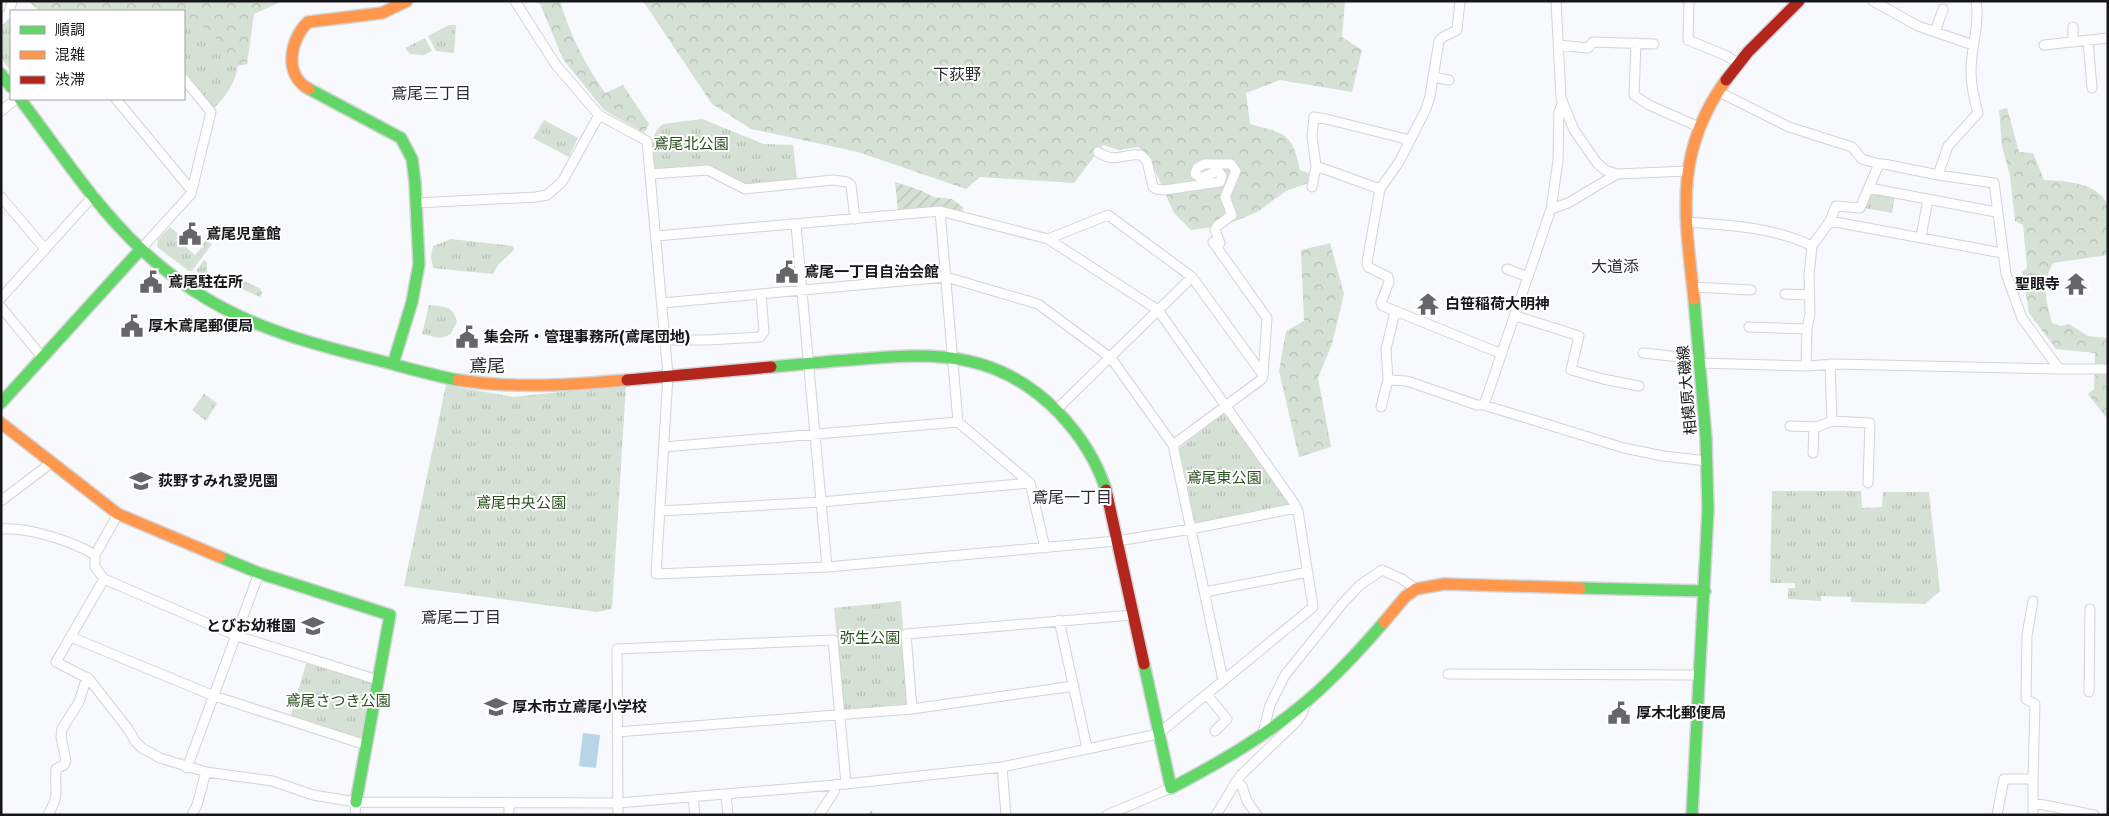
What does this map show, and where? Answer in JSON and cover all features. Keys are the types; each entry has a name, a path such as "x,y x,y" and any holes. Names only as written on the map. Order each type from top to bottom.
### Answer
{"street":[{"path":"1,20 9,13 12,1"},
{"path":"393,364 419,265 414,164 410,149 401,138 302,85 293,71 296,36 300,28 308,22 382,13 407,1"},
{"path":"514,1 556,65 599,115 647,141 668,375 656,574 827,567 1117,541 1191,529 1296,508"},
{"path":"1460,1 1459,27 1439,41 1434,77 1426,109 1398,162 1380,189 1367,262 1368,267 1388,277 1389,282 1381,303 1395,312 1502,354"},
{"path":"1556,1 1562,104 1574,130 1597,163 1605,170 1617,174 1688,171"},
{"path":"1689,1 1688,40 1727,56 1737,63"},
{"name":"相模原大磯線","path":"1692,815 1708,529 1707,461 1700,361 1686,222 1688,171 1699,127 1707,107 1737,63 1799,1"},
{"path":"1873,1 1918,26 1973,45"},
{"path":"1938,175 1948,146 1978,113 1973,95 1971,70 1978,17 1976,1"},
{"path":"1935,32 1943,9"},
{"path":"2073,42 2074,26"},
{"path":"2044,45 2108,38"},
{"path":"2088,41 2092,88"},
{"path":"1558,45 1588,48 1593,42 1654,44"},
{"path":"1636,43 1634,95 1649,105 1699,127"},
{"path":"1,74 10,86"},
{"path":"1434,77 1449,80"},
{"path":"1,403 192,191 211,112 185,80"},
{"path":"1718,91 1789,127 1852,147 1862,158 1879,164 1994,183 1996,212 2006,274 2022,318 2059,369"},
{"path":"1,111 15,100"},
{"path":"21,100 94,195 141,249 195,292 252,323 288,336 448,378 520,387 558,386 904,355 952,357 974,362 999,371 1041,396 1073,428 1088,451 1102,480 1112,511 1171,788"},
{"path":"117,100 192,191"},
{"path":"1484,405 1551,209 1558,161 1559,112 1562,104"},
{"path":"416,203 531,198 547,195 562,182 599,115"},
{"path":"1312,187 1316,166 1312,136 1314,118 1326,119 1410,140"},
{"path":"1098,152 1115,159 1140,155 1147,161 1153,187 1156,189 1164,190 1220,182 1222,176 1218,171 1201,178 1195,174 1197,168 1204,164 1231,164 1236,171 1226,197 1232,215 1217,226 1215,230 1216,244 1225,260 1267,318 1262,378 1174,445"},
{"path":"1806,366 1807,329 1810,313 1808,276 1812,246 1830,221 1836,206 1860,208 1879,164"},
{"path":"1316,166 1380,189"},
{"path":"650,174 708,170 745,188 833,180 847,182 851,185 854,219"},
{"path":"1551,209 1568,202 1617,174"},
{"path":"1869,188 1996,212"},
{"path":"1,298 94,195"},
{"path":"1,197 45,249"},
{"path":"1921,237 1928,199"},
{"path":"104,580 56,662 88,677 128,729 134,741 160,758 187,768 284,784 313,795 356,802 618,803 841,784 1002,767 1158,734 1313,607 1298,511 1226,405 1158,310 1048,239 940,212 656,236"},
{"path":"940,212 958,422 1030,482 1045,548"},
{"path":"1048,239 1108,215 1192,277 1262,375"},
{"path":"1830,221 2002,253"},
{"path":"1686,222 1741,226 1795,238 1812,246"},
{"path":"796,225 827,567"},
{"path":"1507,269 1528,277"},
{"path":"662,303 946,277 1038,304 1111,358 1174,445 1223,680"},
{"path":"1056,410 1192,277"},
{"path":"1693,287 1751,290"},
{"path":"665,340 760,337 764,332 761,294"},
{"path":"1785,294 1809,294"},
{"path":"1,307 42,358"},
{"path":"1381,407 1388,380 1386,349 1395,312"},
{"path":"1516,316 1579,336 1569,365 1571,370 1635,388"},
{"path":"1749,327 1807,329"},
{"path":"1646,356 1700,361 1806,366 1830,364 2108,369"},
{"path":"1830,364 1838,423"},
{"path":"1388,380 1407,381 1477,405 1484,405 1624,448 1663,456 1707,461"},
{"path":"664,448 958,422"},
{"path":"1,423 118,514 259,572 390,615 355,815"},
{"path":"1790,426 1814,427 1838,423 1870,423 1868,483"},
{"path":"1812,454 1814,427"},
{"path":"1,501 51,463"},
{"path":"660,511 820,502 1030,482"},
{"path":"118,514 95,555 96,567 104,580 237,636 378,680"},
{"path":"1,529 38,534 82,548 95,555"},
{"path":"1263,733 1270,705 1285,675 1342,604 1360,585 1382,570 1402,579 1416,589"},
{"path":"187,768 259,572"},
{"path":"1205,592 1308,572"},
{"path":"1107,815 1171,788 1213,766 1307,701 1353,656 1405,596 1416,589 1444,584 1705,591"},
{"path":"2033,601 2027,635 2026,700 2035,704 2033,815"},
{"path":"2089,692 2090,609"},
{"path":"912,709 906,634 1133,614"},
{"path":"1059,620 1087,748"},
{"path":"71,637 214,696 366,745"},
{"path":"618,815 617,649 833,640 840,714 841,784 819,815"},
{"path":"1448,674 1699,675"},
{"path":"48,815 56,801 58,789 56,769 64,765 66,761 61,737 62,729 78,702 88,677"},
{"path":"617,732 912,709 1074,686"},
{"path":"1207,695 1227,719 1216,731"},
{"path":"1216,815 1242,774 1297,721 1307,701"},
{"path":"1002,767 1006,815"},
{"path":"192,815 197,805 206,772"},
{"path":"1997,815 2004,779 2033,779"},
{"path":"1236,782 1242,786 1247,801 1257,815"},
{"path":"726,794 728,815"},
{"path":"693,797 695,815"},
{"path":"509,815 510,802"},
{"path":"2034,803 2094,815"}],"green space":[{"path":"29,1 283,1 254,14 247,64 234,67 217,51 218,40 194,19 185,18 185,10 38,10"},
{"path":"534,1 560,1 573,37 605,93 623,85 649,124 644,133 604,110 563,59 540,4"},
{"path":"643,1 1345,1 1342,37 1362,50 1352,92 1280,80 1246,93 1250,124 1279,133 1290,141 1300,170 1309,173 1308,183 1286,191 1257,212 1226,225 1191,230 1174,213 1147,153 1138,147 1119,150 1103,145 1074,183 980,177 966,189 858,152 751,129 712,104"},
{"path":"187,8 212,26 233,45 237,53 238,62 235,79 215,107 209,106 185,76 184,10"},
{"path":"10,18 10,70 1,58 1,25"},
{"path":"449,25 456,25 454,53 436,51 428,36"},
{"path":"425,38 432,51 424,55 410,54 405,48"},
{"path":"2007,108 2019,152 2033,153 2044,180 2070,182 2088,187 2096,191 2107,204 2108,255 2053,263 2047,278 2046,292 2052,323 2061,326 2069,324 2088,336 2108,338 2108,420 2088,394 2094,389 2095,353 2056,349 2029,313 2022,272 2027,268 2023,225 2015,221 2010,176 2002,146 1999,110"},
{"name":"鳶尾北公園","path":"702,119 764,144 793,145 797,179 748,185 709,166 657,170 655,168 653,138 658,128 663,124"},
{"path":"544,120 578,138 569,157 533,138"},
{"path":"895,182 920,190 934,197 952,199 964,208 958,213 898,211"},
{"path":"1873,191 1895,195 1892,213 1864,208 1870,193"},
{"path":"170,227 183,238 180,242 195,255 206,240 212,244 192,271 189,271 157,247 158,239"},
{"path":"451,239 513,246 514,250 498,265 493,274 433,268 431,257 433,246"},
{"path":"1330,243 1344,294 1332,344 1318,378 1331,447 1299,457 1279,371 1286,331 1304,321 1301,250"},
{"path":"204,260 207,262 207,271 210,274 219,278 233,278 260,288 262,293 260,297 232,284 225,286 213,282 196,271"},
{"path":"429,305 447,308 453,312 457,322 450,335 440,338 422,334"},
{"name":"鳶尾中央公園","path":"446,385 513,397 626,385 612,609 597,612 404,586"},
{"path":"204,394 217,403 206,421 192,410"},
{"name":"鳶尾東公園","path":"1223,414 1227,415 1289,504 1287,506 1198,523 1194,521 1178,449"},
{"path":"1772,491 1861,491 1862,508 1882,507 1883,492 1929,492 1940,591 1925,604 1851,602 1851,597 1821,596 1821,601 1788,599 1788,588 1795,588 1795,583 1770,583"},
{"name":"弥生公園","path":"901,601 908,702 906,704 847,710 844,708 834,608"},
{"name":"鳶尾さつき公園","path":"309,662 370,681 372,684 362,736 358,738 293,718 291,714 306,664"}],"water":[{"path":"583,733 600,735 596,768 579,766"}],"traffic: fast":[{"path":"1,74 10,86"},
{"path":"309,89 401,138 412,159 419,264 412,302 393,364"},
{"path":"21,100 92,196 124,232 168,272 195,292 223,308 280,333 311,343 458,380"},
{"path":"1,403 141,249"},
{"path":"1692,815 1708,510 1706,438 1694,299"},
{"path":"771,367 918,356 968,361 992,368 1015,378 1037,393 1059,413 1087,449 1098,469 1106,490"},
{"path":"220,557 259,573 390,615 356,802"},
{"path":"1580,588 1705,591"},
{"path":"1144,664 1171,788 1242,748 1291,714 1337,673 1384,622"}],"traffic: slow":[{"path":"309,89 295,75 292,57 297,38 308,22 382,13 407,1"},
{"path":"1694,299 1686,212 1690,159 1697,133 1709,107 1726,80"},
{"path":"458,380 521,385 564,385 627,380"},
{"path":"1,423 118,514 220,557"},
{"path":"1384,622 1405,597 1416,589 1444,584 1580,588"}],"traffic: jam":[{"path":"1726,80 1748,52 1799,1"},
{"path":"627,380 771,367"},
{"path":"1106,490 1144,664"}],"place":[{"name":"鳶尾児童館","path":"190,234"},
{"name":"鳶尾一丁目自治会館","path":"787,272"},
{"name":"鳶尾駐在所","path":"151,282"},
{"name":"聖眼寺","path":"2076,284"},
{"name":"白笹稲荷大明神","path":"1428,304"},
{"name":"厚木鳶尾郵便局","path":"132,326"},
{"name":"集会所・管理事務所(鳶尾団地)","path":"467,337"},
{"name":"荻野すみれ愛児園","path":"141,481"},
{"name":"とびお幼稚園","path":"313,626"},
{"name":"厚木市立鳶尾小学校","path":"496,707"},
{"name":"厚木北郵便局","path":"1619,713"}],"district":[{"name":"下荻野","path":"957,75"},
{"name":"鳶尾三丁目","path":"431,94"},
{"name":"大道添","path":"1615,267"},
{"name":"鳶尾","path":"487,366"},
{"name":"鳶尾一丁目","path":"1072,498"},
{"name":"鳶尾二丁目","path":"461,618"}]}
